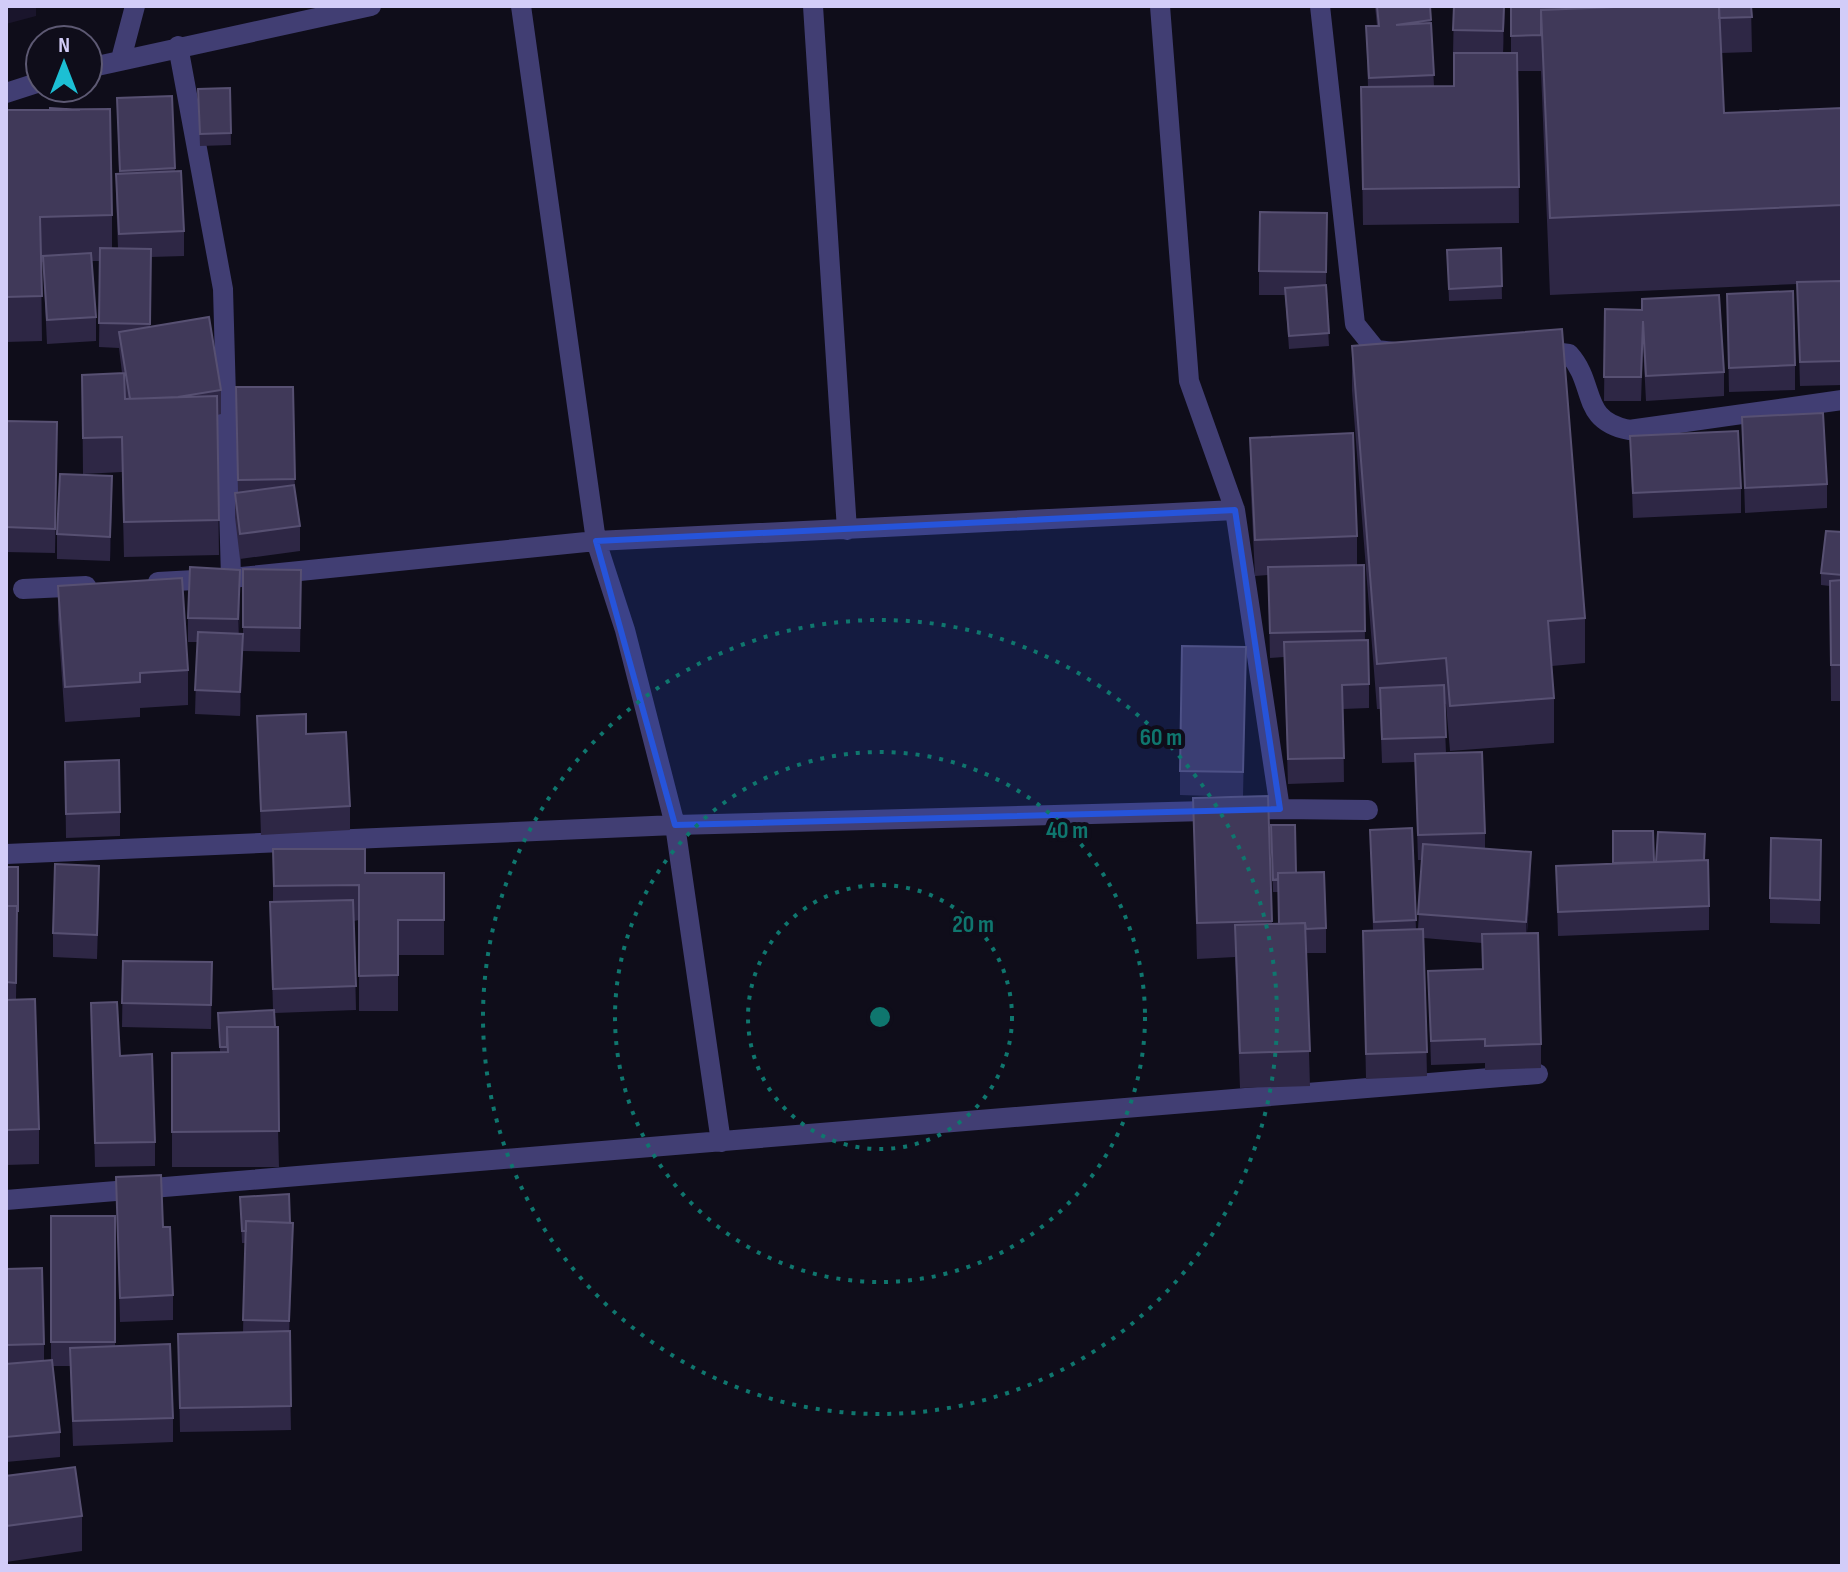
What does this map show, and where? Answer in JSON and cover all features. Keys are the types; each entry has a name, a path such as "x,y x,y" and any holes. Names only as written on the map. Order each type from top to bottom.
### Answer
{"street":[{"path":"121,59 135,6"},
{"path":"104,64 371,6"},
{"path":"521,6 596,541 625,630 675,825 721,1142"},
{"path":"813,6 847,530"},
{"path":"1160,6 1189,381 1235,510 1280,809"},
{"path":"1320,6 1355,324 1376,350 1410,353"},
{"path":"178,46 223,289 231,578"},
{"path":"1521,351 1569,354 1580,365 1595,412 1610,426 1629,430 1842,400"},
{"path":"142,583 231,578 596,541 1235,510"},
{"path":"23,589 112,585"},
{"path":"6,854 675,825 1280,809 1368,810"},
{"path":"6,1200 1538,1074"}],"highlighted area":[{"path":"1235,510 1280,809 675,825 596,541"}],"building":[{"path":"1377,6 1430,6 1431,20 1396,25 1431,23 1434,75 1369,78 1366,26 1379,26"},
{"path":"1454,6 1504,6 1503,31 1453,30"},
{"path":"1511,6 1640,6 1541,10 1541,35 1511,36"},
{"path":"1719,6 1724,113 1842,108 1842,205 1550,218 1541,10"},
{"path":"1719,6 1751,6 1752,17 1719,18"},
{"path":"1454,53 1517,53 1519,187 1363,189 1361,87 1454,86"},
{"path":"230,88 231,133 200,134 198,89"},
{"path":"172,96 175,168 120,171 117,98"},
{"path":"110,109 112,215 40,217 42,296 6,297 6,110"},
{"path":"181,171 184,231 119,234 116,174"},
{"path":"1260,212 1327,213 1326,272 1259,271"},
{"path":"100,248 151,249 150,324 99,323"},
{"path":"1501,248 1502,286 1449,289 1447,250"},
{"path":"91,253 96,317 47,320 43,256"},
{"path":"1842,281 1842,361 1800,362 1797,282"},
{"path":"1326,285 1329,333 1289,336 1285,288"},
{"path":"1793,291 1795,365 1729,368 1727,294"},
{"path":"1719,295 1724,372 1646,376 1643,321 1641,377 1604,377 1605,309 1642,310 1642,299"},
{"path":"209,317 221,390 178,397 130,399 119,332"},
{"path":"1562,329 1585,618 1548,621 1554,698 1450,706 1446,658 1377,664 1352,346"},
{"path":"124,373 125,399 217,396 219,520 124,522 122,437 83,438 82,375"},
{"path":"236,387 293,387 295,479 238,480"},
{"path":"1823,413 1827,484 1745,488 1742,417"},
{"path":"6,421 57,422 55,529 6,527"},
{"path":"1738,431 1741,488 1633,493 1630,436"},
{"path":"1353,433 1357,536 1255,540 1250,438"},
{"path":"60,474 112,476 110,537 57,534"},
{"path":"294,485 300,526 240,534 235,493"},
{"path":"1826,531 1842,532 1842,575 1821,573"},
{"path":"1364,565 1365,631 1270,633 1268,567"},
{"path":"190,567 240,570 238,619 188,618"},
{"path":"243,569 301,570 300,628 243,627"},
{"path":"182,578 188,670 140,673 140,682 65,687 58,586"},
{"path":"1842,580 1842,665 1831,665 1830,581"},
{"path":"198,632 243,634 240,692 195,690"},
{"path":"1368,640 1369,684 1342,685 1344,758 1288,759 1284,642"},
{"path":"1182,646 1246,647 1243,772 1180,771"},
{"path":"1444,685 1446,737 1382,739 1380,688"},
{"path":"306,714 306,734 346,732 350,806 261,811 257,716"},
{"path":"1482,752 1485,833 1418,835 1415,754"},
{"path":"119,760 120,812 66,814 65,762"},
{"path":"1268,796 1272,921 1197,923 1193,798"},
{"path":"1271,825 1295,825 1296,873 1278,873 1278,879 1273,880"},
{"path":"1412,828 1416,920 1374,922 1370,830"},
{"path":"1613,831 1653,831 1654,862 1613,863"},
{"path":"1658,832 1705,834 1704,860 1656,862"},
{"path":"1771,838 1821,840 1820,900 1770,898"},
{"path":"1423,844 1531,852 1526,922 1418,914"},
{"path":"273,849 365,849 365,873 444,873 444,920 398,920 398,975 359,976 359,885 274,886"},
{"path":"1708,860 1709,906 1558,912 1556,866"},
{"path":"55,864 99,866 97,935 53,933"},
{"path":"6,867 18,867 18,912 17,906 6,906"},
{"path":"1324,872 1326,928 1306,929 1305,923 1279,924 1278,873"},
{"path":"353,900 356,986 273,989 270,902"},
{"path":"6,906 17,906 16,983 6,982"},
{"path":"1305,923 1310,1051 1240,1053 1235,925"},
{"path":"1423,929 1427,1052 1366,1054 1363,931"},
{"path":"1538,933 1541,1044 1485,1046 1485,1039 1431,1041 1428,971 1483,969 1482,934"},
{"path":"123,961 212,962 211,1005 122,1003"},
{"path":"35,999 39,1129 6,1130 6,1000"},
{"path":"117,1002 120,1056 152,1054 155,1142 95,1143 91,1003"},
{"path":"274,1010 275,1027 227,1027 227,1047 220,1047 218,1013"},
{"path":"227,1027 278,1027 279,1131 172,1132 172,1053 228,1052"},
{"path":"161,1175 163,1227 170,1227 173,1295 120,1298 116,1177"},
{"path":"289,1194 290,1223 246,1221 246,1231 242,1231 240,1197"},
{"path":"51,1216 115,1216 115,1342 51,1342"},
{"path":"246,1221 293,1223 289,1321 243,1320"},
{"path":"42,1268 44,1344 6,1345 6,1269"},
{"path":"290,1331 291,1406 180,1408 178,1334"},
{"path":"170,1344 173,1418 73,1421 70,1348"},
{"path":"52,1360 60,1432 6,1437 6,1364"},
{"path":"75,1467 82,1516 6,1526 6,1476"}]}
